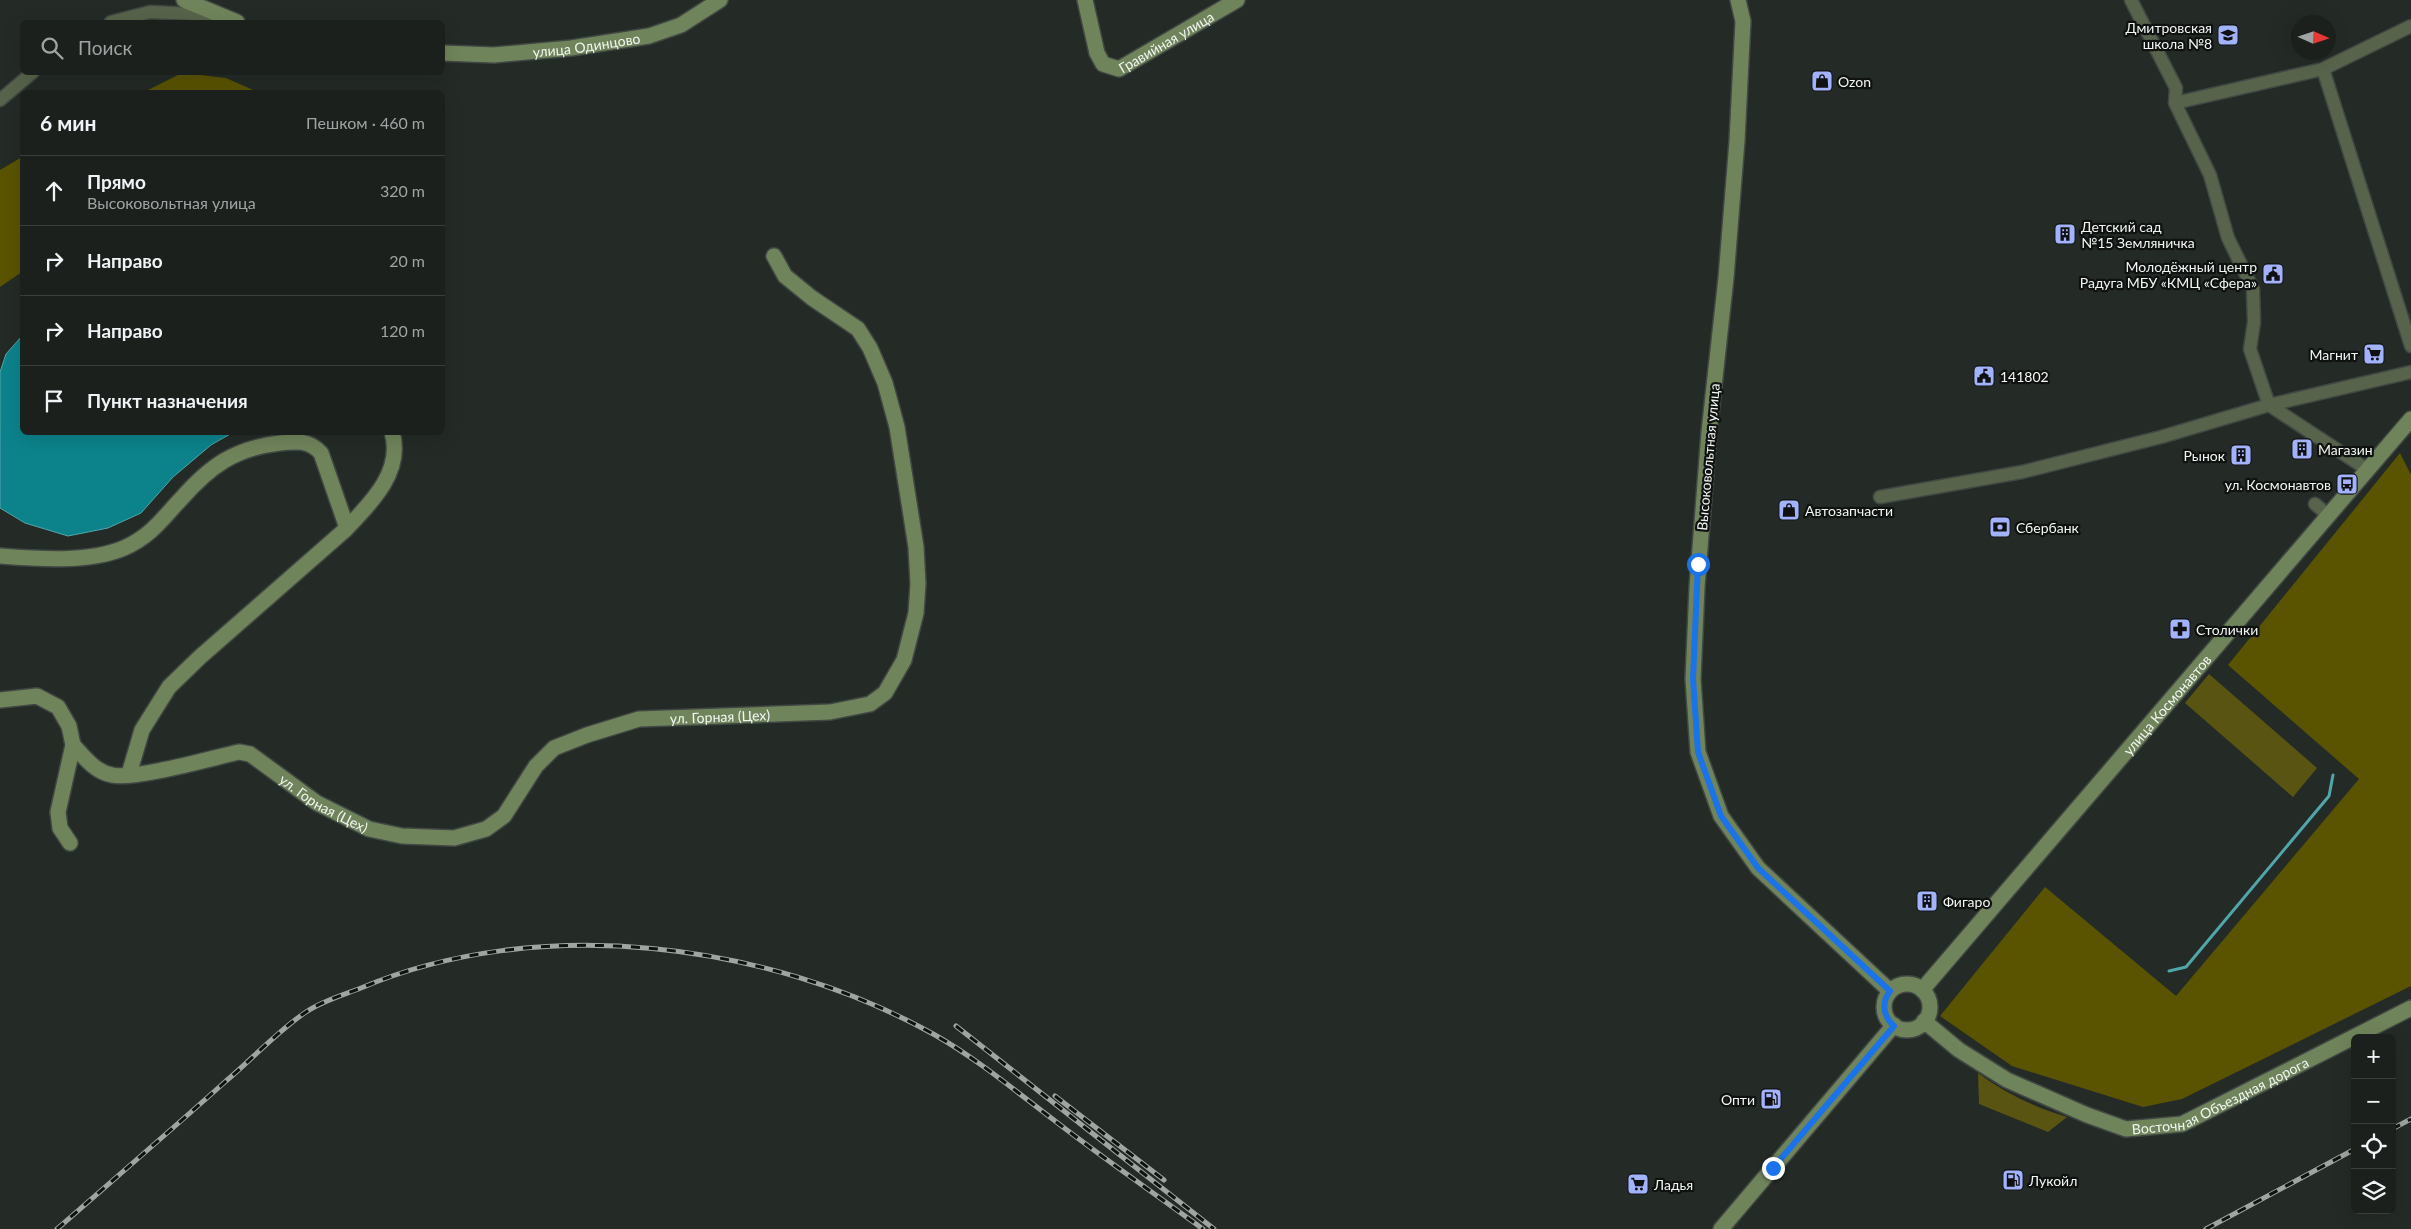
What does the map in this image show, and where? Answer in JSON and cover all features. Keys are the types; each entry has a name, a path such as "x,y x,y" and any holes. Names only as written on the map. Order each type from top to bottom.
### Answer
{"street":[{"path":"184,0 231,20"},
{"name":"улица Одинцово","path":"445,53 494,55 571,48 649,36 681,24 720,0"},
{"name":"Гравийная улица","path":"1085,0 1097,53 1103,64 1118,69 1238,0"},
{"name":"Высоковольтная улица","path":"1738,0 1743,20 1736,141 1726,278 1709,432 1696,605 1693,679 1698,752 1721,816 1758,868 1890,991"},
{"path":"2131,0 2176,88 2175,103 2210,175 2228,238 2253,289 2254,322 2250,349 2269,405 2368,470"},
{"path":"119,20 150,12 220,16"},
{"path":"2175,103 2323,69 2411,26"},
{"path":"2323,69 2411,346"},
{"path":"0,100 29,75"},
{"name":"ул. Горная (Цех)","path":"73,745 90,764 112,776 238,752 250,754 317,804 369,829 402,836 454,838 486,829 504,816 536,766 554,748 587,735 639,719 830,712 870,704 885,693 904,660 916,613 918,584 916,547 897,427 885,383 870,348 858,329 812,298 785,276 774,256"},
{"path":"1880,496 2022,472 2161,437 2269,405 2411,372"},
{"name":"улица Космонавтов","path":"1922,990 2411,419"},
{"path":"129,774 142,730 169,687 200,657 345,530 374,500 386,480 394,459 395,442 393,435"},
{"path":"0,556 67,558 106,553 124,548 146,536 164,520 180,499 214,466 250,448 299,441 314,445 322,453 346,525 345,530"},
{"path":"2315,504 2329,516"},
{"name":"ул. Горная (Цех)","path":"0,700 37,696 58,707 69,726 73,745 58,812 60,828 70,843"},
{"path":"1908,984 1922,990 1927,997 1929,1006 1924,1021 1909,1029 1894,1026 1887,1018 1884,1009 1890,991 1899,985 1908,984"},
{"name":"Восточная Объездная дорога","path":"1924,1021 1960,1050 2007,1080 2087,1115 2126,1129 2182,1124 2411,1008"},
{"path":"1721,1229 1894,1026"}],"shaded area":[{"path":"178,75 200,75 226,78 253,90 148,90"},
{"path":"20,158 20,273 0,287 0,170"},
{"path":"2400,453 2411,475 2411,986 2182,1099 2143,1107 2012,1066 1940,1016 2045,887 2176,996 2359,779 2228,665"},
{"path":"2209,674 2317,768 2293,797 2185,703"},
{"path":"1978,1073 2020,1099 2067,1117 2048,1132 1979,1104"}],"water":[{"path":"20,338 20,435 228,435 211,445 173,477 141,513 108,528 68,536 25,523 0,508 0,372 6,354"}],"waterway":[{"path":"2169,971 2186,967 2329,796 2333,775"}],"railway":[{"path":"57,1229 276,1036 312,1008 361,988 430,965 502,951 577,945 652,948 727,959 800,978 870,1003 935,1035 967,1055 1203,1229"},
{"path":"956,1026 1214,1229"},
{"path":"1055,1096 1164,1180"},
{"path":"2396,1127 2411,1119"},
{"path":"2206,1229 2351,1151"}],"place":[{"name":"Дмитровская школа №8","path":"2228,35"},
{"name":"Ozon","path":"1822,81"},
{"name":"Детский сад №15 Земляничка","path":"2065,234"},
{"name":"Молодёжный центр Радуга МБУ «КМЦ «Сфера»","path":"2273,274"},
{"name":"Магнит","path":"2374,354"},
{"name":"141802","path":"1984,376"},
{"name":"Магазин","path":"2302,449"},
{"name":"Рынок","path":"2241,455"},
{"name":"ул. Космонавтов","path":"2347,484"},
{"name":"Автозапчасти","path":"1789,510"},
{"name":"Сбербанк","path":"2000,527"},
{"name":"Столички","path":"2180,629"},
{"name":"Фигаро","path":"1927,901"},
{"name":"Опти","path":"1771,1099"},
{"name":"Лукойл","path":"2013,1180"},
{"name":"Ладья","path":"1638,1184"}],"route":[{"path":"1698,564 1693,679 1698,752 1721,816 1758,868 1890,991 1884,1009 1887,1018 1894,1026 1773,1168"}]}
